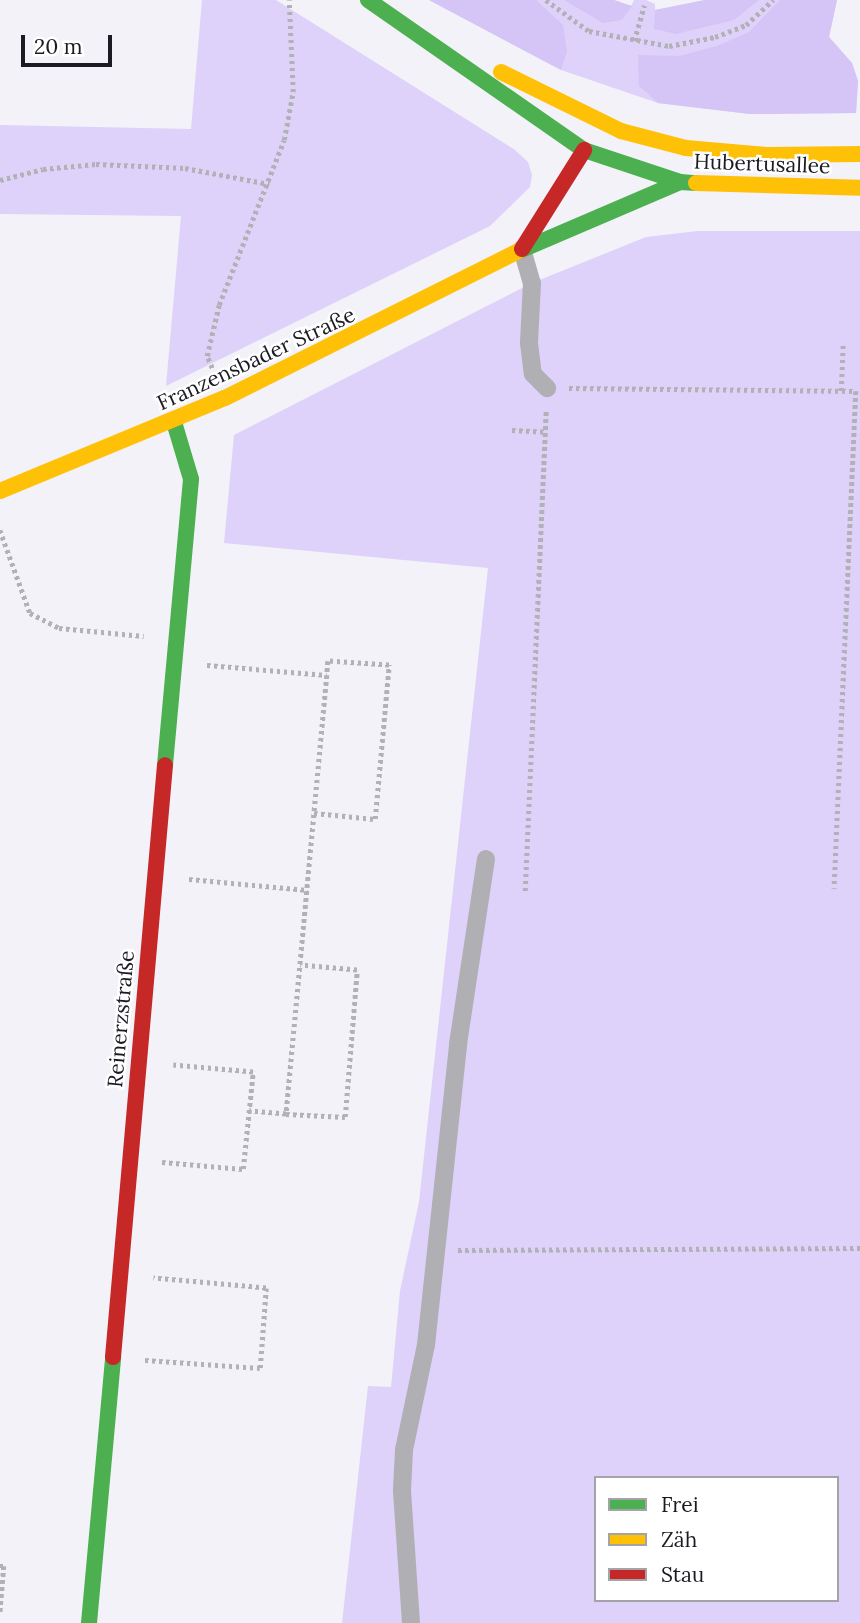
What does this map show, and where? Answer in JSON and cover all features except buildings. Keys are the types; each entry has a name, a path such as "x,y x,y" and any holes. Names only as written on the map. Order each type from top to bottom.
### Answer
{"street":[{"name":"Hubertusallee","path":"368,0 423,34 557,134 584,150 680,182 860,188"},
{"name":"Hubertusallee","path":"423,34 621,131 686,148 767,155 860,154"},
{"path":"584,150 621,131"},
{"name":"Franzensbader Straße","path":"522,249 584,150"},
{"name":"Franzensbader Straße","path":"0,491 174,422 468,280 522,249 680,182"},
{"name":"Reinerzstraße","path":"89,1623 191,492 191,479 174,422"}],"lane":[{"path":"522,249 532,283 529,343 533,374 547,388"},
{"path":"411,1623 401,1490 404,1450 426,1345 458,1044 486,859"}],"path":[{"path":"212,370 206,356 219,305 270,184 293,92 289,0"},
{"path":"546,0 589,31 669,46 715,37 746,25 773,0"},
{"path":"634,41 644,5"},
{"path":"0,180 43,169 96,164 185,168 270,184"},
{"path":"841,391 842,344"},
{"path":"525,891 547,388 856,391 834,889"},
{"path":"512,430 545,432"},
{"path":"0,530 30,613 59,628 154,636"},
{"path":"286,1114 328,661 389,666 375,819 314,813"},
{"path":"206,665 327,675"},
{"path":"187,878 307,890"},
{"path":"249,1111 345,1116 357,970 300,965"},
{"path":"160,1161 243,1169 253,1072 169,1064"},
{"path":"435,1250 860,1248"},
{"path":"141,1359 260,1368 266,1288 149,1278"},
{"path":"0,1566 4,1566 0,1614"}],"shaded area":[{"path":"202,0 276,0 515,150 528,162 532,175 530,187 490,226 166,386 181,216 0,214 0,125 191,129"},
{"path":"429,0 614,0 631,6 634,0 646,0 655,4 655,10 705,0 837,0 829,37 852,63 858,81 856,113 750,114 658,103 561,70"},
{"path":"429,0 536,0 563,25 567,51 561,70"},
{"path":"564,0 614,0 632,6 622,20 603,23"},
{"path":"705,0 759,0 734,20 676,34 654,29 655,10"},
{"path":"780,0 837,0 829,37 852,63 858,81 856,113 750,114 658,103 639,86 638,55 679,56 717,46 749,32"},
{"path":"698,231 860,231 860,1623 342,1623 368,1386 391,1387 400,1291 419,1202 488,568 224,543 234,435 532,283 646,237"}],"traffic: fast":[{"path":"368,0 584,150 680,182 696,183"},
{"path":"519,251 680,182"},
{"path":"165,765 191,479 174,422"},
{"path":"89,1623 113,1357"}],"traffic: slow":[{"path":"501,72 621,131 686,148 767,155 860,154"},
{"path":"696,183 860,188"},
{"path":"0,491 225,398 519,251"}],"traffic: jam":[{"path":"522,249 584,150"},
{"path":"113,1357 165,765"}]}
